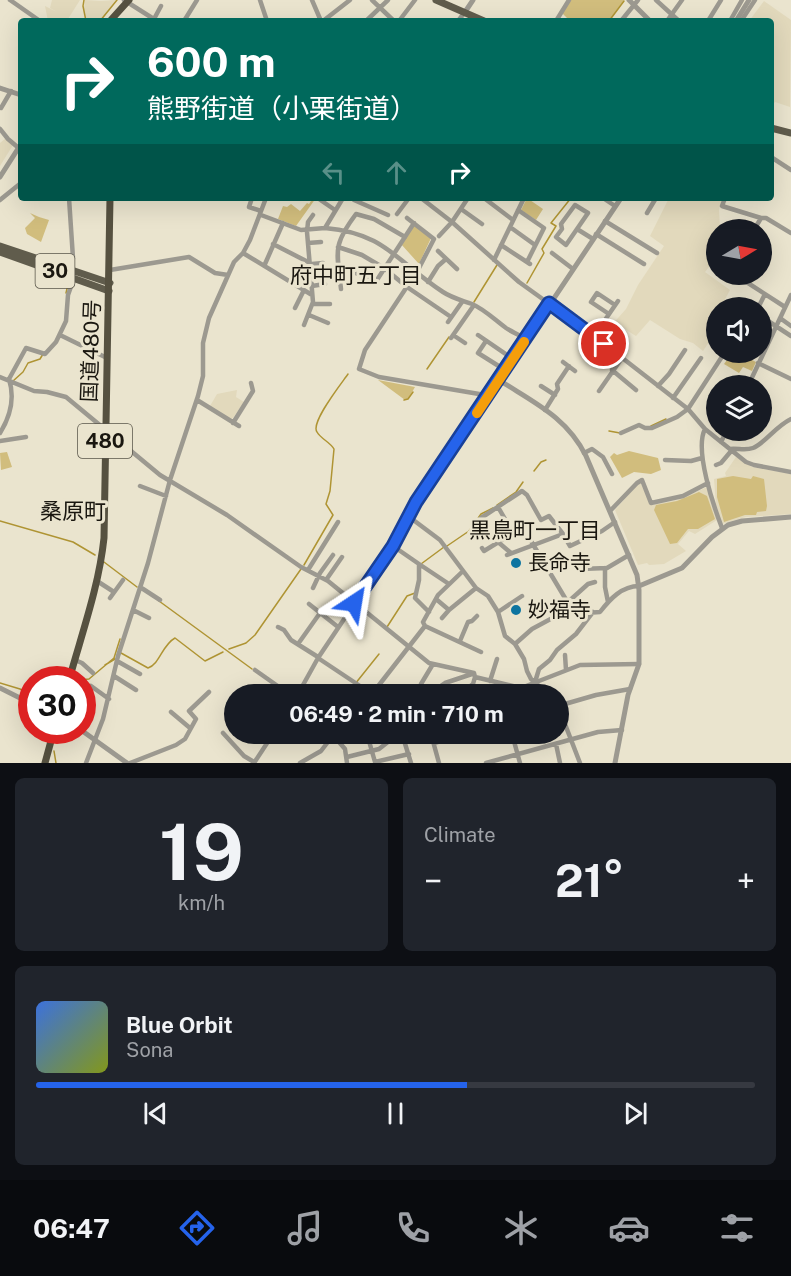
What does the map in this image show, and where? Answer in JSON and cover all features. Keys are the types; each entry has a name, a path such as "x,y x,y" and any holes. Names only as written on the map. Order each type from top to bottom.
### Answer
{"highway":[{"path":"112,18 127,0"},
{"name":"国道480号","path":"73,666 97,581 104,538 110,201"},
{"path":"45,763 50,744"}],"main road":[{"path":"436,0 478,18"},
{"path":"774,129 791,133"},
{"name":"30","path":"0,246 71,270 109,287"},
{"name":"30","path":"0,252 74,278 109,287"}],"street":[{"path":"10,0 36,18"},
{"path":"127,0 153,18"},
{"path":"186,18 197,0"},
{"path":"260,0 266,18"},
{"path":"312,0 321,18"},
{"path":"326,18 350,0"},
{"path":"372,0 390,18"},
{"path":"370,18 388,0"},
{"path":"402,18 415,0"},
{"path":"460,18 473,0"},
{"path":"558,18 569,0"},
{"path":"656,0 676,18"},
{"path":"670,18 682,0"},
{"path":"710,18 721,0"},
{"path":"732,18 743,0"},
{"path":"736,18 743,0"},
{"path":"743,18 755,0"},
{"path":"623,18 634,2 647,18"},
{"path":"157,18 161,6"},
{"path":"0,88 18,94"},
{"path":"1,108 11,91"},
{"path":"0,129 8,139 18,146"},
{"path":"0,177 18,150"},
{"path":"774,159 791,170"},
{"path":"0,200 18,185"},
{"path":"69,201 73,258 71,270"},
{"path":"251,201 249,207 301,230 325,228 365,236 394,253 428,282 462,302 474,305 526,339"},
{"path":"96,735 109,699 117,661 165,496 197,400 203,376 203,343 207,324 234,262 243,253 265,201"},
{"path":"322,201 335,210"},
{"path":"325,228 342,201"},
{"path":"359,201 388,215"},
{"path":"401,211 407,201"},
{"path":"425,201 526,287 658,386 688,410 705,429 750,464 791,472"},
{"path":"439,236 466,201"},
{"path":"488,201 513,220"},
{"path":"494,260 522,201"},
{"path":"608,201 615,206"},
{"path":"304,684 338,627 393,546 408,516 619,201"},
{"path":"649,212 654,201"},
{"path":"724,201 722,206 766,218 791,233"},
{"path":"575,205 588,213 577,229 566,245 556,237 562,229 561,224 575,205"},
{"path":"461,209 475,222 482,224"},
{"path":"501,245 529,263 544,228 518,210"},
{"path":"341,289 338,247 344,230 356,214 381,223 405,237"},
{"path":"304,325 313,304 307,229 308,222 313,215"},
{"path":"407,218 434,239 416,274 365,350 359,369 379,377 485,394 488,397"},
{"path":"605,221 627,237 657,253"},
{"path":"264,264 283,223"},
{"path":"339,267 375,283 414,223"},
{"path":"510,227 536,245"},
{"path":"577,229 617,245 627,257 644,264"},
{"path":"308,243 321,242"},
{"path":"273,244 309,262 323,263"},
{"path":"338,247 362,255 384,268 407,287 452,317"},
{"path":"438,251 454,268"},
{"path":"243,253 312,295"},
{"path":"552,254 573,268"},
{"path":"110,270 189,257 215,273 228,275"},
{"path":"428,282 440,262 446,259"},
{"path":"0,433 10,415 9,379 26,348 44,354 49,351 60,335 66,321 68,295 74,278"},
{"path":"312,286 325,284"},
{"path":"751,285 785,307"},
{"path":"296,308 304,290"},
{"path":"594,336 608,317 616,303 597,293 591,302 608,317"},
{"path":"772,333 791,295"},
{"path":"448,322 462,302"},
{"path":"313,304 330,304"},
{"path":"462,342 452,336 467,319 474,305"},
{"path":"309,315 328,322"},
{"path":"780,318 791,326"},
{"path":"772,324 791,336"},
{"path":"60,335 107,358"},
{"path":"478,335 513,359"},
{"path":"486,341 478,353 505,370"},
{"path":"658,386 685,350"},
{"path":"601,390 622,358"},
{"path":"669,358 676,363"},
{"path":"673,398 698,367 701,358"},
{"path":"563,362 575,370"},
{"path":"621,433 639,425 652,428 688,410 718,363"},
{"path":"753,375 758,363 791,379"},
{"path":"545,410 558,389 557,384 569,366"},
{"path":"612,370 631,383 636,390"},
{"path":"0,377 34,391 66,397 160,476 227,515 285,557 326,580 368,612 382,626 427,657 433,664 521,688 580,665 639,664"},
{"path":"499,380 562,421 584,453 629,555 639,586 639,664 630,688 615,763"},
{"path":"197,400 236,425 253,391 251,383"},
{"path":"541,386 555,395"},
{"path":"731,449 745,450 756,447 779,426 791,419"},
{"path":"705,429 702,435 702,458 722,528"},
{"path":"0,441 26,437"},
{"path":"584,453 592,449 612,471"},
{"path":"717,465 731,449"},
{"path":"665,460 702,458"},
{"path":"610,511 636,483 642,480 651,503 683,496 708,483"},
{"path":"140,486 165,496"},
{"path":"563,534 509,554 498,543 481,518 522,491 527,495 541,520 549,516 563,534 570,546 579,543 591,533 602,531 615,522"},
{"path":"482,548 484,551 515,532 498,507"},
{"path":"408,516 440,540 476,588 488,596 498,612 505,636 515,644 524,658 527,671 535,682"},
{"path":"528,537 571,608 586,613 600,612 608,602 628,588 639,586 682,568 722,528 742,521 791,517"},
{"path":"308,570 338,525"},
{"path":"476,535 487,528"},
{"path":"393,546 449,585"},
{"path":"580,568 590,566 605,568 629,555"},
{"path":"313,588 332,558"},
{"path":"326,580 342,558"},
{"path":"419,564 419,580 415,598 429,612"},
{"path":"605,568 608,602"},
{"path":"380,684 425,626 423,622 436,599 463,571"},
{"path":"110,598 123,580"},
{"path":"97,581 114,592"},
{"path":"568,602 588,584 595,582"},
{"path":"140,587 160,600"},
{"path":"442,618 449,609 476,588"},
{"path":"498,612 522,596"},
{"path":"436,599 449,609"},
{"path":"309,604 338,627"},
{"path":"515,644 532,629 571,608"},
{"path":"133,610 145,618"},
{"path":"535,682 539,669 576,634 593,612"},
{"path":"298,644 320,613"},
{"path":"460,641 468,622 477,616"},
{"path":"425,626 481,652"},
{"path":"278,627 284,630 291,640 357,684"},
{"path":"564,658 566,670"},
{"path":"490,681 497,659"},
{"path":"75,660 86,666"},
{"path":"117,661 127,669 140,674"},
{"path":"421,684 423,677 433,664"},
{"path":"255,670 275,684"},
{"path":"473,684 475,675"},
{"path":"444,684 475,675"},
{"path":"114,676 136,690"},
{"path":"0,688 18,697"},
{"path":"569,703 630,688"},
{"path":"96,690 109,699"},
{"path":"96,741 128,763 176,745 184,740 196,719 189,711 205,699 209,692"},
{"path":"171,712 176,719 189,728"},
{"path":"570,740 609,730 621,730"},
{"path":"223,733 244,756 254,763 266,744"},
{"path":"569,737 580,763"},
{"path":"86,763 93,744"},
{"path":"300,763 321,751 328,744"},
{"path":"342,744 347,760 385,744"},
{"path":"370,744 375,762 409,754"},
{"path":"406,744 411,763"},
{"path":"434,744 439,763"},
{"path":"515,744 520,763"},
{"path":"486,763 556,744 560,763"},
{"path":"313,763 315,755"}],"shaded area":[{"path":"52,0 80,0 69,18 47,18 45,6 57,12 50,8"},
{"path":"85,0 116,0 102,18 86,18"},
{"path":"571,0 624,0 611,18 567,18 562,13"},
{"path":"764,1 791,20 790,107 774,103 774,18 751,18"},
{"path":"6,138 13,145 0,166 0,143"},
{"path":"314,201 296,226 278,219 283,206 287,207 291,204 300,211 307,203"},
{"path":"526,201 531,201 543,209 536,220 521,210"},
{"path":"668,201 721,201 720,219 706,219 706,285 723,285 730,290 726,297 706,297 706,346 703,351 693,343 680,339 650,320 636,336 620,326 607,343 601,338 602,336 626,309 638,285 664,246 650,236"},
{"path":"30,213 49,220 41,242 27,234 25,228 35,218"},
{"path":"414,224 431,238 419,264 401,244"},
{"path":"756,363 752,371 743,367 739,373 724,364"},
{"path":"378,380 415,387 405,400"},
{"path":"237,390 236,397 244,402 233,418 231,419 210,406 217,394"},
{"path":"629,451 658,458 661,470 651,474 634,472 622,478 610,457 614,453 617,455"},
{"path":"7,452 12,467 1,470 0,453"},
{"path":"736,457 752,467 791,474 791,514 746,517 722,524 716,504 714,479 726,476 725,473"},
{"path":"733,476 751,479 753,476 764,479 766,511 724,522 717,497 717,479"},
{"path":"640,482 651,505 677,500 707,487 717,520 695,534 689,531 678,544 686,551 664,564 638,565 615,510"},
{"path":"699,492 707,496 715,519 698,529 688,529 677,543 670,544 654,510 656,505 677,501"}],"waterway":[{"path":"84,0 85,18"},
{"path":"102,18 117,0"},
{"path":"611,18 624,1"},
{"path":"527,283 544,253 542,249 556,226 551,223 569,201"},
{"path":"474,302 497,265"},
{"path":"66,293 69,280"},
{"path":"427,369 449,337"},
{"path":"13,381 23,372 28,363 40,359 43,354"},
{"path":"304,565 333,515 326,504 330,491 334,449 317,432 316,427 327,403 348,374"},
{"path":"404,400 408,399 413,392"},
{"path":"651,426 666,419"},
{"path":"609,431 620,433"},
{"path":"534,471 541,462 546,460"},
{"path":"497,505 516,492 523,482"},
{"path":"447,546 469,531 481,514 493,508"},
{"path":"0,521 73,542 95,555"},
{"path":"421,564 444,547"},
{"path":"104,562 137,587"},
{"path":"229,649 246,643 255,635 301,569"},
{"path":"387,627 407,596 415,593"},
{"path":"159,601 252,669"},
{"path":"121,653 148,668 155,663 167,645 175,638 205,661 223,652"},
{"path":"96,673 114,658 120,639"},
{"path":"355,684 379,654"},
{"path":"105,665 115,659"},
{"path":"0,683 18,688"},
{"path":"54,751 56,763"}],"slow traffic":[{"path":"477,413 524,342"}],"place":[{"name":"長命寺","path":"516,563"},
{"name":"妙福寺","path":"516,610"}],"district":[{"name":"府中町五丁目","path":"356,275"},
{"name":"桑原町","path":"73,511"},
{"name":"黒鳥町一丁目","path":"535,530"}],"route":[{"path":"354,603 393,546 416,502 549,303 604,344"}]}
